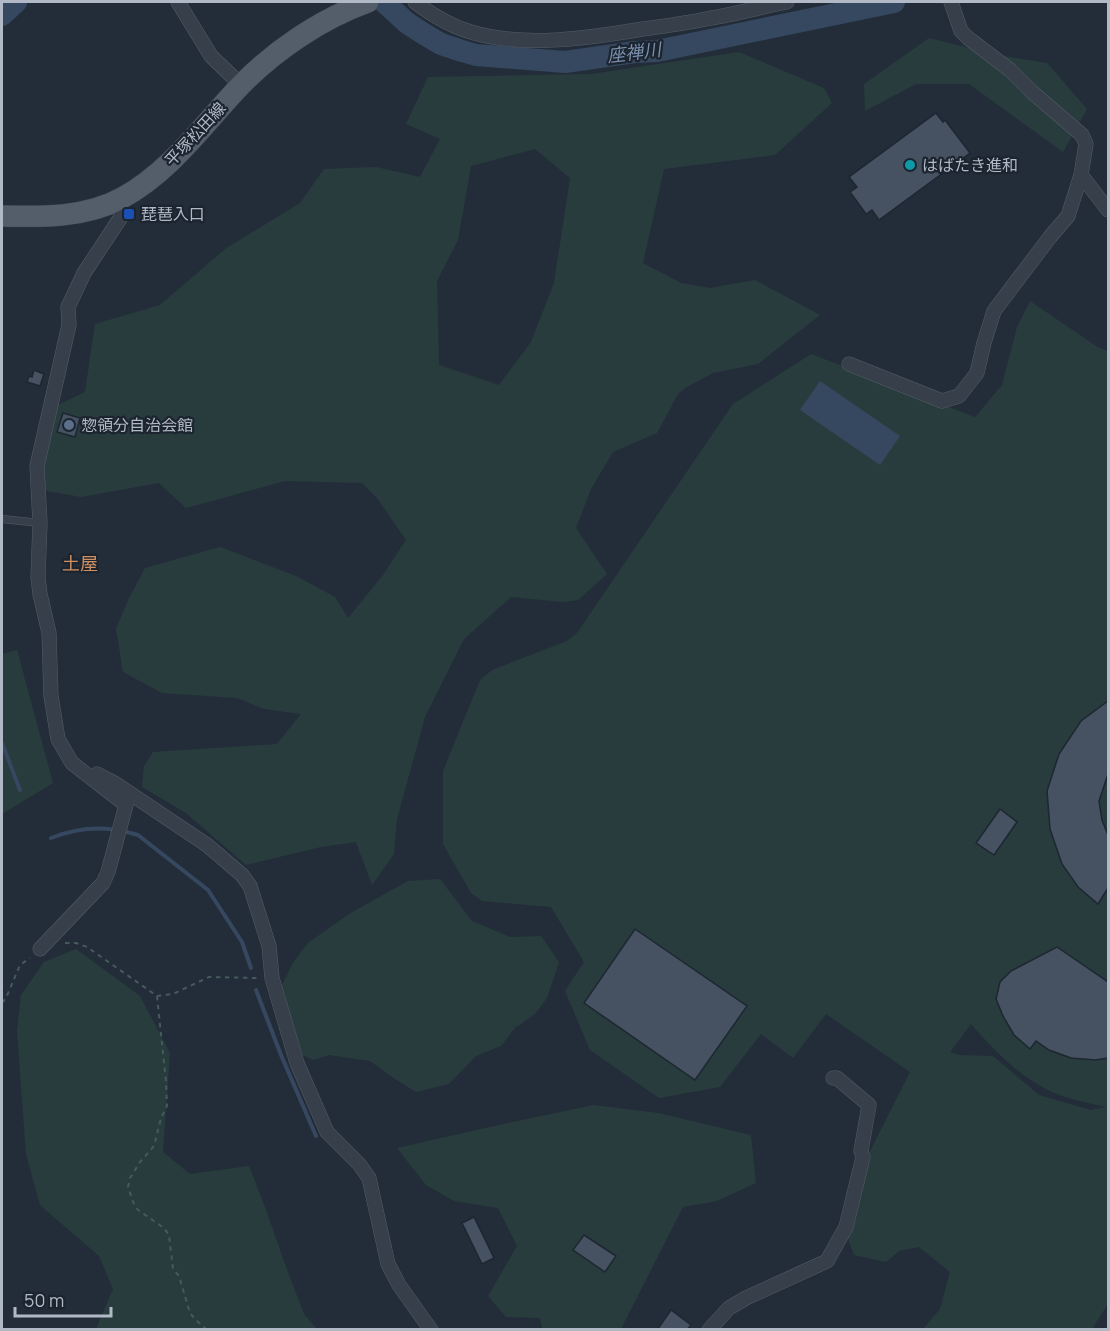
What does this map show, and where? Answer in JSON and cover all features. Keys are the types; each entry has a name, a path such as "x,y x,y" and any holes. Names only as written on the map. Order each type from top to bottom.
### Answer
{"main road":[{"name":"平塚松田線","path":"2,216 74,214 121,198 147,182 168,164 263,63 327,21 367,2"}],"street":[{"path":"178,2 211,56 241,85"},
{"path":"415,2 448,24 472,33 506,39 556,41 711,18 787,2"},
{"path":"849,364 942,401 959,396 977,373 994,311 1068,216 1081,175 1086,144 1082,135 1010,70 968,39 961,31 951,2"},
{"path":"1081,175 1108,209"},
{"path":"40,949 103,883 108,873 126,805 72,763 58,739 51,696 49,633 38,577 40,523 37,466 69,325 68,307 84,273 121,217 121,198"},
{"path":"63,747 89,769 116,784 207,845 242,875 250,886 269,946 272,978 297,1063 327,1132 359,1164 369,1178 388,1264 399,1285 431,1329"},
{"path":"709,1329 729,1308 746,1298 827,1261 846,1227 863,1157 861,1151 869,1105 837,1078 833,1078"}],"lane":[{"path":"2,519 40,523"}],"path":[{"path":"2,1003 20,965 40,949 67,943 87,947 157,996 173,994 208,977 272,978"},
{"path":"157,996 167,1106 161,1118 154,1146 140,1162 130,1178 128,1187 138,1210 164,1228 169,1235 173,1269 179,1276 190,1313 207,1329"}],"green space":[{"path":"929,38 997,55 1047,63 1087,109 1063,152 969,84 916,84 865,111 864,84"},
{"path":"739,52 824,88 832,103 775,155 664,169 643,263 681,283 710,288 755,280 820,315 758,364 713,373 685,388 678,394 657,433 613,452 591,489 576,528 607,574 578,600 563,602 511,597 464,639 425,717 397,819 394,854 372,885 356,842 321,847 246,865 186,813 142,787 144,766 153,752 277,744 301,714 264,709 237,698 162,693 123,672 116,629 128,600 145,568 220,547 296,576 335,597 348,618 383,575 406,540 377,498 362,483 285,481 186,508 159,483 81,497 36,489 58,405 85,392 95,324 160,305 225,249 300,203 324,169 376,167 420,177 440,139 406,124 428,77 591,74","holes":["535,149 570,178 554,283 531,342 499,385 439,365 437,281 458,240 471,166"]},
{"path":"1030,301 1099,348 1108,351 1108,1304 1092,1329 923,1329 940,1309 950,1272 919,1247 899,1251 886,1262 854,1255 846,1233 864,1163 910,1072 826,1014 793,1058 761,1034 720,1087 659,1098 590,1050 565,991 584,962 551,907 482,901 471,893 443,844 443,771 480,680 492,670 567,641 577,633 733,404 811,354 975,417 1002,385 1017,327","holes":["971,1024 1010,1064 1032,1081 1057,1094 1106,1107 1091,1110 1039,1095 993,1056 959,1055 950,1052"]},
{"path":"17,650 53,783 2,814 2,654"},
{"path":"440,879 472,921 510,937 541,936 559,962 547,998 535,1014 515,1028 501,1046 476,1056 449,1084 416,1092 370,1061 329,1055 313,1060 294,1051 278,993 294,961 308,943 349,914 408,881"},
{"path":"76,949 140,996 170,1053 163,1152 190,1174 249,1166 304,1314 317,1329 96,1329 113,1289 99,1256 40,1205 26,1154 17,1031 21,995 44,962"},
{"path":"593,1105 658,1113 751,1135 756,1183 717,1201 683,1207 621,1329 542,1329 540,1318 506,1317 488,1296 517,1246 498,1208 454,1201 426,1185 397,1148"}],"water":[{"path":"820,381 900,436 880,465 800,410"}],"building":[{"name":"はばたき進和","path":"936,113 943,122 945,120 970,153 879,220 872,210 866,214 850,192 857,187 849,177"},
{"path":"34,370 44,374 40,386 27,382"},
{"name":"惣領分自治会館","path":"63,413 80,418 75,437 57,432"},
{"path":"1108,701 1108,774 1099,801 1102,820 1108,835 1108,888 1098,904 1078,887 1062,864 1050,829 1047,791 1059,754 1081,721"},
{"path":"1000,809 1017,822 994,855 976,843"},
{"path":"635,929 747,1006 695,1080 584,1003"},
{"path":"1057,947 1108,982 1108,1058 1095,1060 1071,1058 1049,1050 1036,1041 1030,1049 1014,1035 1003,1016 996,999 1000,982 1011,971"},
{"path":"474,1217 494,1258 482,1264 462,1223"},
{"path":"584,1235 616,1256 605,1272 573,1250"},
{"path":"671,1310 691,1325 687,1330 657,1330"}],"waterway":[{"name":"座禅川","path":"2,15 16,2"},
{"name":"座禅川","path":"384,2 407,23 424,34 441,44 462,51 476,55 565,62 657,51 894,2"},
{"path":"2,743 20,790"},
{"path":"51,838 82,830 98,828 115,830"},
{"path":"123,831 138,835 208,890 242,942 251,968"},
{"path":"256,990 316,1136"}],"place":[{"name":"はばたき進和","path":"910,165"},
{"name":"琵琶入口","path":"129,214"},
{"name":"惣領分自治会館","path":"69,425"}],"district":[{"name":"土屋","path":"80,564"}]}
